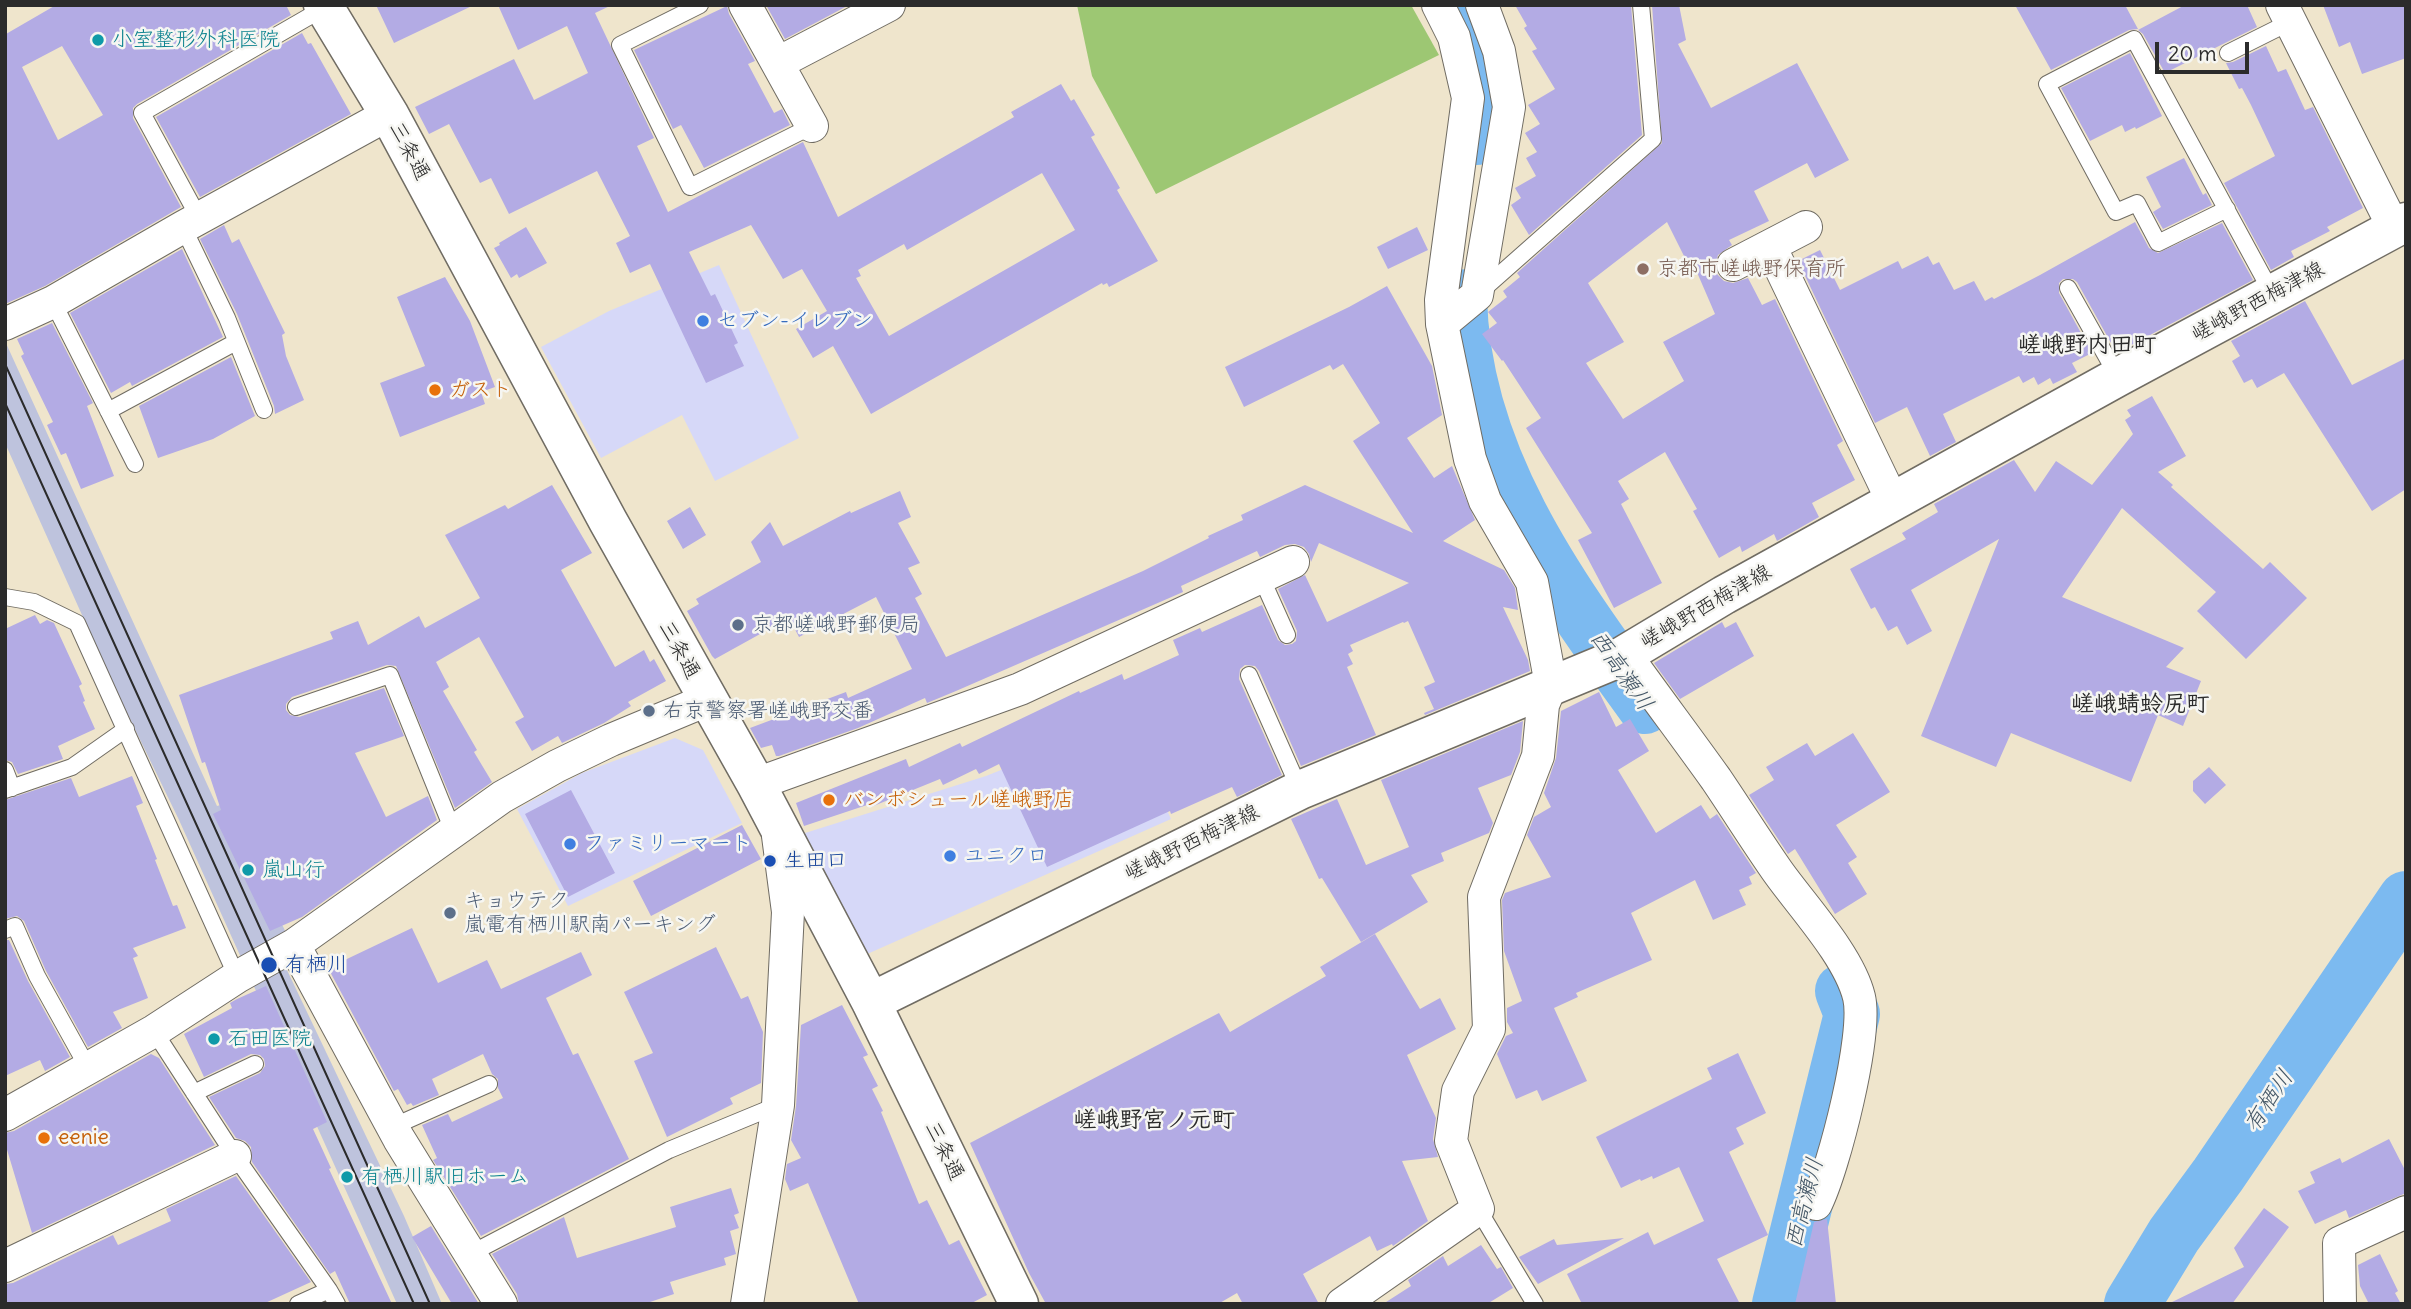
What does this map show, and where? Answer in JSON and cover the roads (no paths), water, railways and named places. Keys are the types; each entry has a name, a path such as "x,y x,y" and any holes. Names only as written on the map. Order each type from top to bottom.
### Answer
{"main road":[{"name":"三条通","path":"325,6 389,114 707,700 756,784 871,1002 1018,1304"},
{"name":"嵯峨野西梅津線","path":"871,1002 1300,790 1617,659 1724,595 2400,225"}],"street":[{"path":"746,5 812,126"},
{"path":"778,63 889,5"},
{"path":"1342,1304 1478,1209 1451,1140 1458,1091 1489,1029 1484,897 1538,756 1544,705 1550,688 1532,582 1485,501 1470,459 1442,324 1441,300 1468,98 1454,37 1437,5"},
{"path":"1442,324 1477,295 1509,107 1499,51 1482,5"},
{"path":"2286,14 2400,225"},
{"path":"5,324 53,302 191,222 389,114"},
{"path":"1733,265 1806,227"},
{"path":"1770,246 1893,502"},
{"path":"756,784 1020,689 1293,562"},
{"path":"1617,659 1717,781 1778,871 1828,937 1859,996 1861,1013 1848,1097 1839,1138 1816,1204"},
{"path":"5,1115 154,1031 237,977 294,945 502,797 611,740 707,700"},
{"path":"747,1304 778,1105 788,912 777,826"},
{"path":"294,945 392,1127 501,1304"},
{"path":"5,1266 235,1156"},
{"path":"2340,1304 2339,1243 2406,1212"}],"lane":[{"path":"700,5 620,44 690,187 812,126"},
{"path":"1477,295 1653,139 1641,5"},
{"path":"264,411 191,222 142,113 325,6"},
{"path":"2228,52 2286,14"},
{"path":"2227,209 2158,243 2137,203 2116,212 2047,84 2134,38 2227,209 2273,295"},
{"path":"2068,288 2118,377"},
{"path":"53,302 135,464"},
{"path":"108,411 236,342"},
{"path":"1261,577 1287,635"},
{"path":"5,597 34,602 77,623 237,977"},
{"path":"296,707 390,675 454,833"},
{"path":"1249,675 1300,790"},
{"path":"5,770 9,789 72,767 126,729"},
{"path":"5,930 15,926 37,976 88,1068"},
{"path":"154,1031 235,1156 333,1297 298,1304"},
{"path":"194,1093 255,1064"},
{"path":"392,1127 489,1084"},
{"path":"470,1254 669,1150 778,1105"},
{"path":"1478,1209 1535,1304"}],"waterway":[{"name":"西高瀬川","path":"1455,5 1477,60 1480,99 1477,137"},
{"name":"西高瀬川","path":"1459,297 1464,355 1477,410 1496,463 1520,515 1548,564 1645,706"},
{"name":"有栖川","path":"2132,1304 2174,1235 2218,1175 2406,899"},
{"name":"西高瀬川","path":"1780,1304 1852,1014 1843,991"}],"tram line":[{"path":"5,364 430,1304"},
{"path":"5,403 414,1304"}],"place":[{"name":"小室整形外科医院","path":"98,40"},
{"name":"京都市嵯峨野保育所","path":"1643,269"},
{"name":"セブン-イレブン","path":"703,321"},
{"name":"ガスト","path":"435,390"},
{"name":"京都嵯峨野郵便局","path":"738,625"},
{"name":"右京警察署嵯峨野交番","path":"649,711"},
{"name":"バンボシュール嵯峨野店","path":"829,800"},
{"name":"ファミリーマート","path":"570,844"},
{"name":"ユニクロ","path":"950,856"},
{"name":"生田口","path":"770,861"},
{"name":"嵐山行","path":"248,870"},
{"name":"キョウテク 嵐電有栖川駅南パーキング","path":"450,913"},
{"name":"有栖川","path":"269,965"},
{"name":"石田医院","path":"214,1039"},
{"name":"eenie","path":"44,1138"},
{"name":"有栖川駅旧ホーム","path":"347,1177"}],"district":[{"name":"嵯峨野内田町","path":"2087,345"},
{"name":"嵯峨蜻蛉尻町","path":"2140,704"},
{"name":"嵯峨野宮ノ元町","path":"1154,1120"}]}
